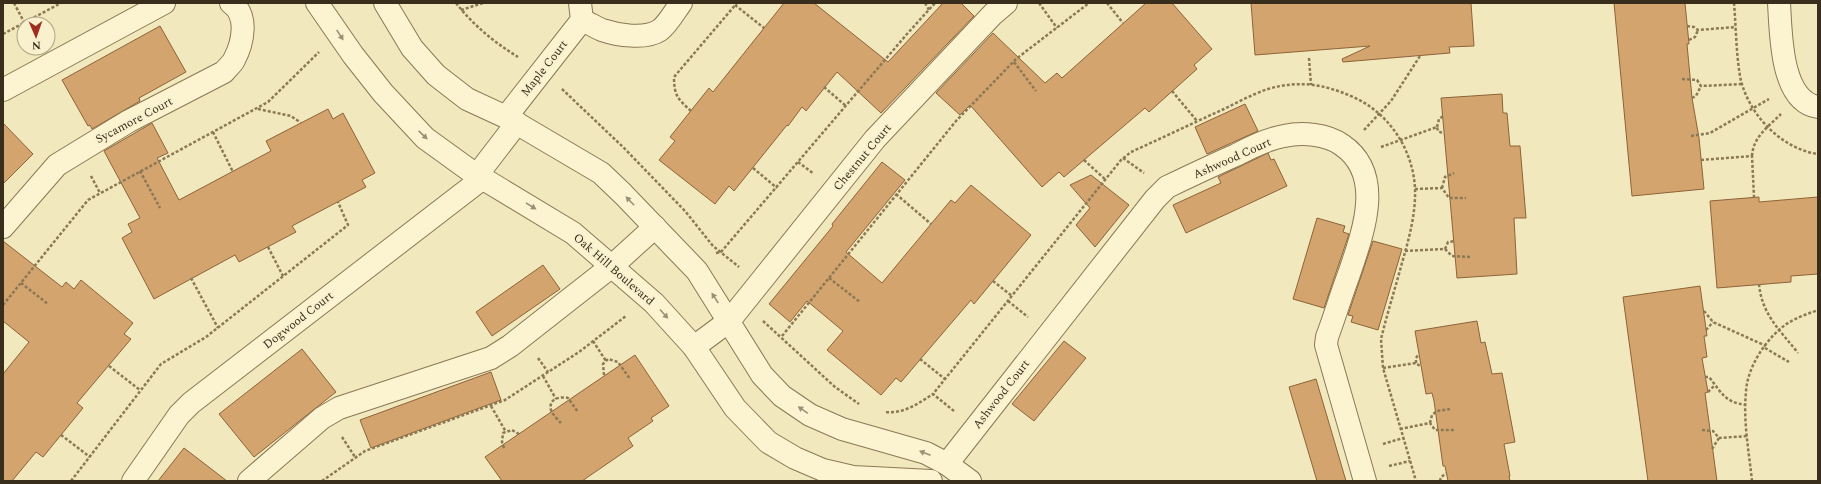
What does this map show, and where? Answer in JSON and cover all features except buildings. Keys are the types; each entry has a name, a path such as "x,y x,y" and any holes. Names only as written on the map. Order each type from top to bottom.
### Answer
{"street":[{"path":"3,90 164,3"},
{"name":"Oak Hill Boulevard","path":"317,3 353,55 404,117 426,138 480,176 574,233 654,303 694,347 735,408 768,442 795,458 823,470 853,477 931,481"},
{"path":"385,3 412,48 436,75 467,99 512,120 601,173 697,270 762,375 782,396 810,415 842,429 926,453 947,464 970,481"},
{"name":"Maple Court","path":"480,176 512,120 581,11 601,30 637,35 649,34 660,30 681,3"},
{"name":"Chestnut Court","path":"694,347 729,321 876,139 993,14 1006,3"},
{"path":"1779,3 1783,54 1795,92 1804,100 1818,107"},
{"name":"Sycamore Court","path":"3,227 57,165 128,121 224,72 234,62 242,41 242,20 238,5"},
{"name":"Ashwood Court","path":"947,464 1155,198 1167,187 1264,141 1284,136 1306,135 1330,138 1344,146 1356,160 1365,181 1368,203 1362,233 1327,337 1326,344 1365,481"},
{"name":"Dogwood Court","path":"133,481 179,415 190,403 480,176"},
{"path":"249,481 322,418 339,408 491,358 510,346 612,266 654,227"}],"path":[{"path":"14,3 21,16"},
{"path":"36,16 61,3"},
{"path":"456,3 475,25 496,43 524,60"},
{"path":"461,10 483,3"},
{"path":"924,3 929,10"},
{"path":"714,253 721,252 935,3"},
{"path":"1039,3 1057,28"},
{"path":"782,336 956,121 1014,62 1089,3"},
{"path":"1107,3 1123,23"},
{"path":"1734,3 1740,77 1745,92 1754,108 1768,127 1794,147 1818,154"},
{"path":"692,111 677,99 674,88 674,78 736,4 764,28"},
{"path":"1687,26 1694,27 1698,30 1736,27"},
{"path":"3,34 16,27"},
{"path":"1689,40 1695,37 1698,30"},
{"path":"3,305 88,200 268,102 324,47"},
{"path":"1360,134 1380,114 1404,82 1420,56"},
{"path":"1309,58 1311,84"},
{"path":"1014,62 1036,91"},
{"path":"1682,79 1697,80 1701,86"},
{"path":"882,411 902,411 916,405 933,394 1123,158 1131,152 1268,89 1284,86 1311,84 1320,85 1336,89 1360,100 1380,114 1401,140 1412,167 1415,189 1413,219 1381,339 1383,368 1416,481"},
{"path":"1701,86 1743,84"},
{"path":"559,86 624,148 685,211 713,246 742,269"},
{"path":"1692,98 1696,96 1701,86"},
{"path":"824,87 846,106"},
{"path":"1172,91 1197,121"},
{"path":"1691,136 1710,133 1772,98"},
{"path":"257,109 291,116 301,123"},
{"path":"1754,197 1753,147 1757,139 1783,112"},
{"path":"1443,116 1438,119 1437,127 1438,131 1444,134"},
{"path":"1378,148 1437,127"},
{"path":"213,132 233,172"},
{"path":"1701,160 1752,156"},
{"path":"1123,158 1146,174"},
{"path":"1084,160 1106,180"},
{"path":"798,162 820,178"},
{"path":"753,168 777,188"},
{"path":"88,169 100,193"},
{"path":"140,171 160,208"},
{"path":"1454,173 1445,177 1442,182 1442,188 1449,198 1466,198"},
{"path":"1415,189 1442,188"},
{"path":"896,194 931,224"},
{"path":"71,481 140,390 165,361 218,328 348,225 338,202"},
{"path":"1445,249 1448,242 1455,241"},
{"path":"268,247 283,276"},
{"path":"1405,251 1445,249 1452,256 1472,257"},
{"path":"191,278 218,328"},
{"path":"829,278 860,302"},
{"path":"993,281 1012,296"},
{"path":"21,283 48,304"},
{"path":"1759,284 1762,302 1766,312 1798,353"},
{"path":"1008,301 1032,320"},
{"path":"1752,481 1746,405 1746,392 1749,376 1765,347 1780,330 1804,315 1818,310"},
{"path":"1704,311 1713,322 1765,347 1789,362"},
{"path":"322,481 365,451 506,400 543,376 627,316"},
{"path":"760,317 835,387 861,405"},
{"path":"1706,330 1713,322"},
{"path":"593,341 606,361"},
{"path":"1416,363 1416,358 1419,354"},
{"path":"535,356 548,372"},
{"path":"920,359 945,379"},
{"path":"604,375 603,364 606,361"},
{"path":"606,361 618,362 630,379"},
{"path":"1383,368 1416,363 1422,367"},
{"path":"109,366 140,390"},
{"path":"543,376 556,399"},
{"path":"1705,377 1709,377 1727,400 1736,404 1746,405"},
{"path":"1708,392 1715,386"},
{"path":"933,394 957,413"},
{"path":"561,423 551,411 551,405 556,399 568,398 578,412"},
{"path":"491,406 506,432"},
{"path":"1450,409 1437,411 1432,414 1430,423 1435,430 1454,430"},
{"path":"1400,429 1430,423"},
{"path":"338,430 355,457"},
{"path":"504,448 502,442 503,433 512,430 519,434"},
{"path":"1702,430 1713,431 1719,438"},
{"path":"61,435 90,457"},
{"path":"1719,438 1748,436"},
{"path":"1712,449 1719,438"},
{"path":"1440,481 1441,477 1447,473"}]}
